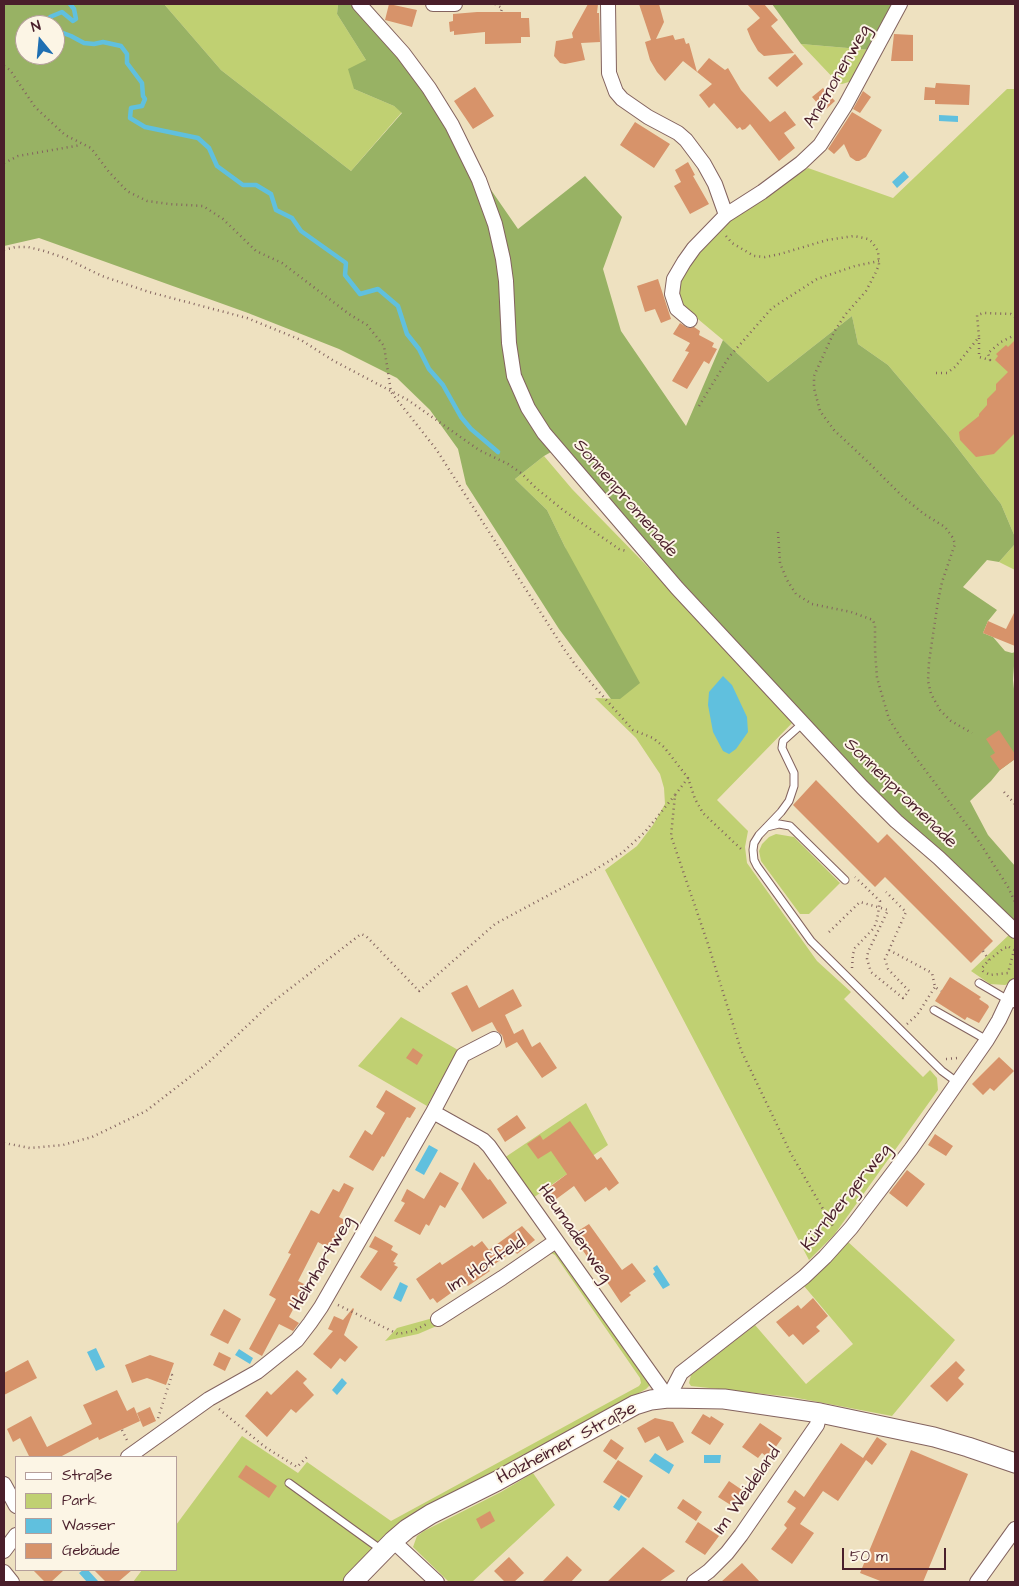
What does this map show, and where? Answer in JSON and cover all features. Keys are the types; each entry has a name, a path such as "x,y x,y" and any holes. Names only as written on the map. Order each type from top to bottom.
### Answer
{"street":[{"name":"Sonnenpromenade","path":"358,4 403,53 429,88 452,124 479,180 495,224 503,259 514,376 528,408 560,453 647,551 677,588 886,811 1015,931"},
{"path":"433,4 455,4"},
{"path":"608,4 609,73 616,92 622,99 648,117 678,133 686,140 704,164 715,184 721,220"},
{"name":"Anemonenweg","path":"690,320 677,309 672,294 672,284 684,262 694,248 721,220 801,163 820,145 845,106 900,4"},
{"name":"Kürnbergerweg","path":"668,1398 682,1373 798,1282 825,1257 851,1228 911,1149 1012,1002 1015,986"},
{"name":"Helmhartweg","path":"129,1456 209,1399 257,1372 296,1340 326,1299 433,1112 463,1055 494,1039"},
{"name":"Heumaderweg","path":"433,1112 483,1140 489,1146 668,1398"},
{"name":"Im Hoffeld","path":"438,1319 556,1241"},
{"name":"Holzheimer Straße","path":"353,1582 388,1546 408,1529 431,1514 490,1485 627,1409 650,1400 668,1398 724,1399 820,1413 934,1437 1015,1464"},
{"name":"Im Weideland","path":"694,1582 709,1571 741,1535 817,1425 820,1413"},
{"path":"4,1484 15,1504"},
{"path":"980,1581 1015,1528"},
{"path":"4,1551 15,1536"},
{"path":"388,1546 438,1582"},
{"path":"4,1572 12,1582"}],"lane":[{"path":"804,723 782,741 782,748 794,773 794,786 785,806 754,843 753,850 757,866 811,941 942,1071 956,1082"},
{"path":"766,827 779,824 790,826 845,880"},
{"path":"979,984 1012,1002"},
{"path":"934,1010 986,1040"},
{"path":"289,1483 388,1546"}],"path":[{"path":"495,4 502,8 501,12"},
{"path":"4,66 10,70 35,107 65,135 91,148 127,191 147,201 203,206 223,219 256,251 282,263 349,314 367,325 384,346 391,392 436,449 577,667 633,730 653,738 664,747 688,778 695,799 703,813 743,850 753,850"},
{"path":"4,163 18,156 82,145"},
{"path":"721,220 732,242 754,256 766,257 827,240 854,236 872,242 878,251 878,269 866,291 845,315 834,332 814,376 814,388 820,411 834,430 903,497 924,514 945,527 953,538 955,544 942,582 938,601 928,681 935,703 943,714 950,721 972,733"},
{"path":"4,250 28,247 65,258 102,276 149,292 247,318 301,340 334,361 408,400 479,450 508,464 563,510 619,549 640,554 647,551"},
{"path":"698,406 729,357 772,308 817,279 855,266 879,261"},
{"path":"1015,317 1011,314 984,312 977,315 978,357 990,360 988,353 1000,342 1015,335"},
{"path":"936,373 947,373 955,367 978,337"},
{"path":"778,532 780,563 787,580 796,594 812,604 851,612 873,620 877,678 889,718 973,834 1008,887 1015,902"},
{"path":"4,1143 30,1148 63,1145 92,1137 146,1111 208,1063 270,1004 361,934 366,936 419,991 496,924 588,874 622,853 645,832 688,778"},
{"path":"1004,792 1015,804"},
{"path":"675,796 671,836 708,944 741,1050 790,1152 838,1234"},
{"path":"853,970 853,954 874,928 880,902 854,876"},
{"path":"829,932 860,902 888,910 868,952 868,966 875,976 904,998 908,991 885,964 885,959 906,912 886,892"},
{"path":"1009,947 1014,950 1010,970 1005,974 990,974 983,971 982,968 989,960 1004,948 1009,947"},
{"path":"889,950 932,973 935,987 941,991"},
{"path":"983,951 989,960"},
{"path":"910,1022 917,1015 935,987"},
{"path":"906,1025 912,1031"},
{"path":"942,1059 955,1059 963,1056"},
{"path":"326,1299 398,1334 413,1331 438,1319"},
{"path":"157,1420 172,1375 170,1374"},
{"path":"209,1399 265,1447 296,1467 307,1457"}],"green space":[{"path":"4,4 164,4 221,70 351,171 402,113 394,106 354,89 348,69 366,60 337,14 338,4 352,4 423,88 518,229 585,176 622,217 603,269 621,331 686,426 723,340 768,382 852,316 858,344 888,365 949,437 1001,504 1015,537 1015,544 999,562 987,560 963,587 997,610 988,621 983,633 993,637 1005,651 1015,652 1013,680 1015,698 1015,759 1000,770 970,801 988,835 1015,866 1015,927 899,817 558,448 544,456 515,479 547,510 565,547 640,683 620,699 611,699 559,629 466,484 458,449 430,410 397,378 339,349 248,313 39,238 4,246"},
{"path":"164,4 338,4 337,14 366,60 354,89 394,106 402,112 351,171 221,70"},
{"path":"772,4 897,4 871,50 801,44"},
{"path":"801,44 871,50 852,81 842,84 838,83"},
{"path":"1007,89 1015,89 1015,537 1001,504 949,437 888,365 858,344 852,316 768,382 723,340 680,304 676,288 689,262 730,220 808,168 893,198"},
{"path":"544,456 572,489 796,719 717,800 748,831 745,847 747,863 817,961 851,992 844,999 923,1077 930,1070 937,1078 938,1090 834,1235 809,1260 605,870 637,846 653,825 665,804 664,788 660,774 636,738 595,698 620,699 565,547 547,510 515,479"},
{"path":"1015,544 1015,570 999,562"},
{"path":"776,834 794,837 840,883 809,914 800,914 761,861 759,851 762,844 769,837"},
{"path":"1011,933 1015,936 1015,977 1011,983 1005,985 990,984 971,971"},
{"path":"401,1017 458,1050 427,1106 358,1066"},
{"path":"586,1103 608,1145 533,1198 504,1158"},
{"path":"847,1241 955,1340 892,1416 792,1397 691,1386 689,1383 691,1375 755,1325 806,1384 853,1344 804,1286 822,1270"},
{"path":"549,1251 558,1253 649,1382 649,1386 500,1472 344,1582 133,1582 141,1571 178,1571 178,1522 242,1436 298,1473 307,1462 391,1521 639,1386 641,1383 640,1378 555,1255 551,1253 482,1300 439,1325 418,1334 385,1341 397,1328 433,1318"},
{"path":"533,1473 555,1505 472,1582 449,1582 413,1547 417,1536 424,1531 501,1492"}],"water":[{"path":"939,115 958,116 958,122 939,121"},
{"path":"904,171 909,177 897,188 892,182"},
{"path":"723,676 732,685 747,717 748,732 736,749 729,754 723,751 713,732 708,705 709,692"},
{"path":"429,1145 438,1150 424,1175 415,1170"},
{"path":"657,1265 670,1285 663,1289 653,1274 655,1272 653,1268"},
{"path":"400,1282 408,1286 401,1302 393,1298"},
{"path":"96,1348 105,1367 96,1371 87,1352"},
{"path":"239,1349 253,1358 250,1364 235,1355"},
{"path":"342,1378 347,1383 337,1395 332,1390"},
{"path":"655,1453 674,1465 669,1474 649,1461"},
{"path":"704,1455 721,1455 720,1463 704,1463"},
{"path":"621,1495 627,1499 619,1511 613,1507"},
{"path":"89,1571 98,1581 87,1582 79,1573"}],"building":[{"path":"389,4 417,10 412,27 385,20"},
{"path":"588,4 598,4 600,42 581,43 585,60 565,64 560,63 554,56 556,41 573,38 572,33"},
{"path":"639,4 659,4 664,22 656,39 673,35 675,40 684,38 686,44 689,43 697,72 683,61 665,81 657,72 650,60 645,42 651,40"},
{"path":"747,4 764,4 778,20 771,26 794,53 764,56 758,51 747,29 760,18"},
{"path":"521,12 521,18 529,18 530,37 521,37 521,43 485,44 485,32 454,35 454,31 450,32 449,22 453,21 453,14"},
{"path":"894,34 913,35 913,61 891,61"},
{"path":"795,54 803,64 777,87 768,78"},
{"path":"709,58 725,70 728,68 741,90 770,122 785,111 796,125 784,133 795,148 779,161 750,124 745,129 742,130 740,127 737,129 714,103 709,108 699,95 712,84 697,72"},
{"path":"936,83 970,85 969,105 935,104 935,100 924,100 925,87 935,88"},
{"path":"475,87 494,116 473,129 454,101"},
{"path":"823,88 835,101 824,111 812,97"},
{"path":"863,91 871,97 860,113 853,109"},
{"path":"852,112 882,130 866,157 859,161 850,157 844,144 834,154 828,149"},
{"path":"635,122 670,144 654,168 620,145"},
{"path":"688,162 695,175 693,176 709,204 690,214 674,186 681,182 675,170"},
{"path":"658,279 671,319 661,323 655,309 645,312 637,286"},
{"path":"680,323 688,328 694,327 700,331 699,335 714,343 712,347 717,349 709,364 704,361 687,389 672,381 689,352 685,351 690,343 673,334"},
{"path":"1015,340 1015,433 994,454 976,457 960,440 959,432 979,416 987,405 987,399 996,390 996,384 1008,372 995,360 998,356 996,354"},
{"path":"1015,611 1015,646 983,633 988,621 1006,629"},
{"path":"999,730 1015,754 1015,759 1000,770 990,756 995,753 986,739"},
{"path":"816,780 878,843 887,834 993,941 971,963 885,877 875,887 793,805"},
{"path":"950,977 981,997 979,999 988,1005 989,1007 979,1023 967,1017 965,1020 935,1001"},
{"path":"467,985 479,1008 513,989 522,1006 505,1015 514,1034 523,1029 532,1047 540,1042 557,1068 542,1078 517,1042 506,1048 502,1035 497,1031 492,1022 472,1032 451,993"},
{"path":"413,1048 423,1055 417,1065 406,1058"},
{"path":"999,1057 1014,1071 994,1091 990,1088 983,1095 972,1084"},
{"path":"386,1090 416,1108 410,1118 407,1117 384,1157 382,1156 373,1171 349,1157 365,1130 372,1135 385,1113 376,1107"},
{"path":"517,1115 526,1128 505,1142 497,1129"},
{"path":"570,1121 597,1160 601,1157 619,1183 609,1191 606,1187 585,1202 574,1186 551,1203 543,1192 567,1174 551,1151 538,1159 527,1144 540,1135 543,1140"},
{"path":"935,1134 953,1146 946,1156 928,1145"},
{"path":"474,1162 488,1180 490,1179 507,1203 483,1219 461,1189"},
{"path":"907,1170 925,1184 907,1207 889,1193"},
{"path":"440,1172 459,1183 445,1208 440,1205 429,1226 426,1224 420,1235 394,1221 405,1203 401,1201 407,1189 424,1199"},
{"path":"344,1183 354,1188 339,1217 345,1220 330,1249 318,1242 298,1281 306,1285 289,1317 299,1323 293,1331 279,1324 262,1356 249,1349 276,1299 269,1295 291,1254 288,1253 311,1210 319,1214 333,1189 339,1192"},
{"path":"589,1224 622,1270 632,1263 646,1281 629,1293 631,1295 621,1303 597,1267 595,1268 579,1245 585,1241 578,1231"},
{"path":"522,1226 535,1240 517,1254 514,1250 488,1269 490,1271 468,1286 465,1283 437,1303 433,1298 430,1300 416,1279 440,1262 442,1265 472,1245 474,1247 482,1241 489,1250"},
{"path":"375,1236 393,1246 391,1250 398,1254 393,1262 398,1267 381,1291 360,1277 378,1251 369,1247"},
{"path":"813,1298 828,1316 816,1327 820,1331 803,1345 793,1334 789,1337 776,1322 798,1305 801,1309"},
{"path":"353,1308 344,1335 358,1347 345,1362 340,1358 331,1369 313,1354 333,1331 328,1329 334,1316 343,1320"},
{"path":"224,1309 241,1319 228,1344 210,1335"},
{"path":"219,1352 231,1358 225,1371 213,1365"},
{"path":"150,1355 174,1363 166,1385 147,1378 132,1383 125,1365"},
{"path":"28,1360 37,1378 4,1395 4,1373"},
{"path":"956,1361 965,1370 958,1378 964,1384 947,1402 930,1386"},
{"path":"297,1370 307,1379 303,1383 314,1395 296,1413 291,1409 267,1437 245,1416 267,1391 271,1395"},
{"path":"117,1390 127,1411 134,1407 140,1421 99,1440 98,1437 62,1456 29,1456 20,1438 13,1442 7,1429 31,1416 47,1447 92,1424 83,1405"},
{"path":"150,1407 156,1421 143,1427 137,1413"},
{"path":"703,1414 710,1418 711,1416 724,1424 710,1445 691,1433"},
{"path":"655,1418 673,1422 684,1442 667,1451 659,1436 645,1443 637,1428"},
{"path":"760,1423 782,1438 768,1458 762,1453 758,1458 742,1447"},
{"path":"877,1437 887,1444 872,1465 866,1460 838,1501 823,1491 800,1524 814,1533 792,1564 771,1549 787,1528 784,1525 796,1508 787,1502 795,1490 804,1497 841,1443 863,1458"},
{"path":"611,1439 624,1448 616,1460 603,1451"},
{"path":"911,1450 968,1474 923,1582 883,1582 860,1573"},
{"path":"618,1460 643,1476 629,1498 603,1482"},
{"path":"246,1465 277,1486 269,1498 238,1477"},
{"path":"729,1481 748,1494 737,1509 718,1497"},
{"path":"683,1499 702,1512 696,1521 677,1508"},
{"path":"490,1511 495,1521 481,1529 476,1519"},
{"path":"698,1522 719,1536 705,1555 685,1542"},
{"path":"643,1547 675,1571 659,1582 607,1582"},
{"path":"567,1556 582,1570 571,1582 542,1582"},
{"path":"509,1557 524,1573 514,1582 505,1582 494,1571"},
{"path":"742,1563 760,1582 721,1582"},
{"path":"34,1571 63,1571 51,1582 45,1582"},
{"path":"95,1571 131,1571 118,1582 106,1582"}],"waterway":[{"path":"55,15 62,12 73,21 76,19 74,9 70,4"},
{"path":"65,34 84,43 94,44 103,42 121,46 127,54 127,63 142,83 145,99 142,106 131,108 130,118 145,127 198,138 209,148 217,166 243,185 256,185 271,194 276,210 292,218 301,231 346,263 345,275 360,294 378,289 398,306 407,334 419,349 429,369 443,385 461,417 471,429 498,452"}]}
